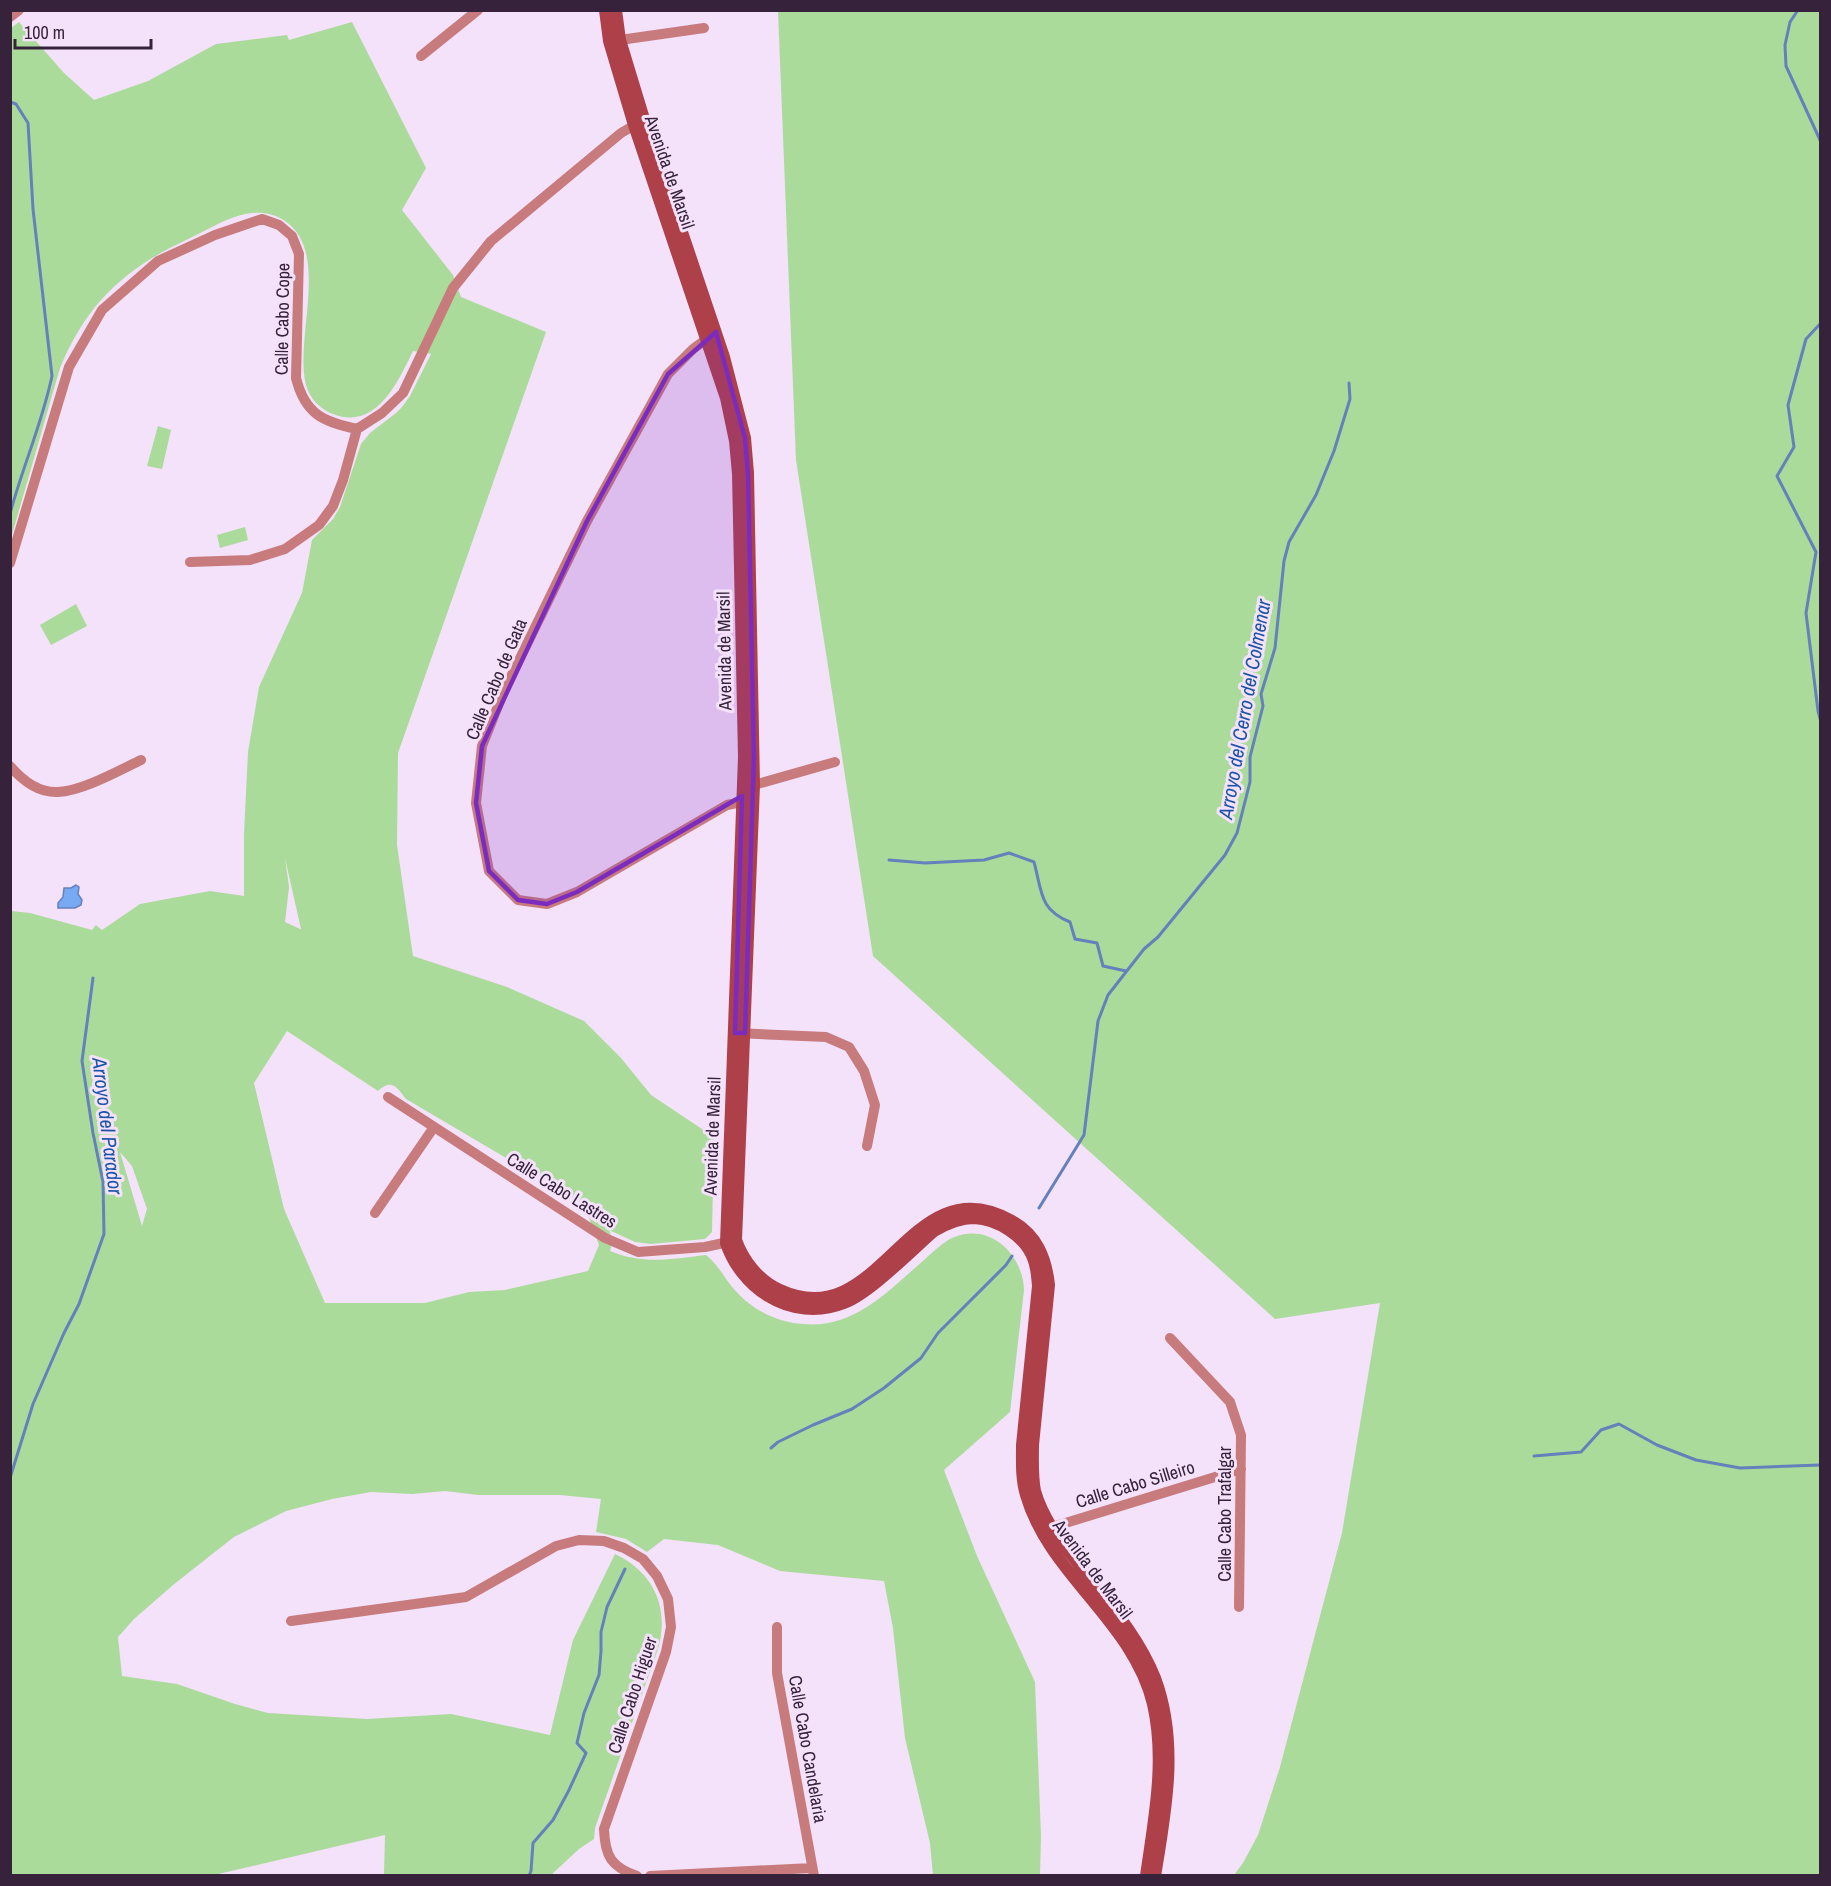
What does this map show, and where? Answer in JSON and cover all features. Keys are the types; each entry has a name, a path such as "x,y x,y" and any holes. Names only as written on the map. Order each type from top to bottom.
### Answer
{"street":[{"path":"10,17 19,10"},
{"path":"421,56 478,10"},
{"name":"Avenida de Marsil","path":"605,10 639,122 745,438 753,785 731,1241 763,1279 783,1292 806,1298 842,1294 862,1281 927,1223 941,1214 975,1208 991,1210 1014,1222 1035,1241 1047,1270 1049,1285 1033,1445 1035,1491 1045,1529 1062,1562 1121,1636 1144,1680 1152,1703 1159,1760 1157,1803 1146,1875"},
{"name":"Avenida de Marsil","path":"615,40 616,10"},
{"path":"615,40 704,28"},
{"path":"190,562 250,560 285,549 319,525 333,506 343,480 357,429 382,413 403,393 453,288 491,241 621,133 639,122"},
{"name":"Calle Cabo Cope","path":"10,563 69,367 102,310 158,261 215,235 262,219 279,225 292,237 299,254 296,378 298,389 304,402 316,415 336,425 357,429"},
{"name":"Avenida de Marsil","path":"712,335 735,441 738,474 744,758 740,1033"},
{"name":"Calle Cabo de Gata","path":"712,335 693,349 668,374 587,521 504,691 482,746 476,803 489,871 518,900 546,904 577,892 727,805 742,802"},
{"path":"10,766 21,779 44,790 57,792 76,789 141,760"},
{"path":"753,785 835,762"},
{"path":"740,1033 826,1037 849,1047 864,1071 875,1105 867,1146"},
{"name":"Calle Cabo Lastres","path":"388,1097 604,1238 638,1252 705,1246 731,1241"},
{"path":"375,1213 434,1127"},
{"name":"Calle Cabo Trafalgar","path":"1170,1338 1230,1402 1241,1435 1239,1606"},
{"name":"Calle Cabo Silleiro","path":"1045,1529 1240,1469"},
{"name":"Avenida de Marsil","path":"1045,1529 1130,1630 1154,1676 1162,1700 1170,1759 1167,1800 1155,1875"},
{"name":"Calle Cabo Higuer","path":"291,1621 466,1597 556,1546 579,1540 604,1541 624,1548 643,1559 657,1576 668,1599 671,1627 666,1652 604,1829 604,1845 609,1858 621,1871 637,1875"},
{"name":"Calle Cabo Candelaria","path":"777,1627 777,1673 813,1872"},
{"path":"650,1875 813,1872"}],"highlighted area":[{"path":"716,332 745,438 748,473 754,757 745,1033 735,1033 742,796 577,892 547,904 518,900 489,871 476,803 482,746 587,521 668,374"}],"green space":[{"path":"778,11 1820,11 1820,1875 1234,1875 1258,1835 1280,1767 1342,1533 1380,1303 1275,1319 873,956 796,460"},
{"path":"19,22 64,73 94,100 148,81 216,44 287,35 289,40 352,22 426,168 402,210 453,275 461,297 546,332 398,753 397,845 413,956 507,987 584,1021 621,1058 651,1095 714,1137 712,1232 705,1239 651,1244 635,1242 609,1230 613,1241 610,1251 646,1259 706,1255 736,1292 752,1306 781,1320 803,1324 821,1324 838,1320 869,1306 952,1238 966,1234 991,1237 1011,1253 1018,1264 1024,1290 1010,1412 944,1470 977,1556 1035,1682 1041,1836 1040,1875 933,1875 930,1843 905,1738 893,1628 884,1581 780,1571 718,1545 664,1539 647,1552 626,1539 596,1532 601,1499 560,1495 478,1495 445,1491 412,1494 371,1492 332,1499 286,1511 234,1537 173,1585 134,1619 118,1637 122,1676 177,1684 268,1713 367,1719 451,1714 550,1735 573,1640 615,1554 639,1571 655,1592 662,1619 661,1634 658,1649 595,1828 594,1839 579,1849 551,1875 384,1875 385,1835 214,1875 11,1875 11,911 30,913 92,930 96,925 102,930 140,904 210,891 244,896 248,752 259,687 302,593 312,540 333,519 340,507 361,444 370,433 402,407 431,354 413,351 384,400 362,416 348,417 333,414 324,409 313,399 306,385 304,344 309,274 306,253 299,235 285,221 269,214 247,214 227,220 162,252 125,277 109,292 82,326 60,368 11,538 11,28","holes":["285,858 301,929 285,922 289,887","287,1031 378,1091 387,1085 394,1086 406,1099 584,1204 599,1245 588,1271 505,1290 469,1292 425,1303 325,1303 284,1209 254,1083","120,1152 132,1166 147,1209 142,1226"]},
{"path":"158,426 171,430 162,469 147,466"},
{"path":"245,527 248,540 220,548 217,535"},
{"path":"76,604 87,626 51,645 40,625"}],"water":[{"path":"76,885 79,887 81,905 75,908 58,908 64,888"}],"waterway":[{"path":"1798,10 1790,22 1785,45 1786,66 1820,140"},
{"name":"Arroyo del Parador","path":"10,102 16,104 28,123 33,209 52,376 10,514"},
{"path":"1820,324 1806,339 1788,405 1794,447 1777,476 1816,552 1806,613 1820,719"},
{"name":"Arroyo del Cerro del Colmenar","path":"1039,1208 1084,1135 1098,1021 1108,995 1144,949 1158,937 1225,855 1237,833 1250,782 1250,757 1263,706 1261,694 1275,648 1284,561 1289,542 1316,495 1334,451 1350,399 1349,383"},
{"path":"889,860 925,863 984,860 1009,853 1034,862 1043,898 1052,912 1070,922 1075,939 1097,943 1103,966 1126,971"},
{"name":"Arroyo del Parador","path":"10,1478 33,1404 79,1304 104,1234 103,1182 82,1061 93,978"},
{"name":"Arroyo del Cerro del Colmenar","path":"771,1448 778,1442 813,1425 852,1409 884,1388 921,1358 938,1333 1006,1265 1012,1256"},
{"path":"1534,1456 1581,1452 1601,1430 1619,1424 1657,1445 1696,1460 1740,1468 1820,1465"},
{"name":"Arroyo del Cerro del Colmenar","path":"529,1876 533,1843 553,1820 586,1753 577,1743 584,1713 599,1675 601,1632 607,1607 625,1569"}]}
